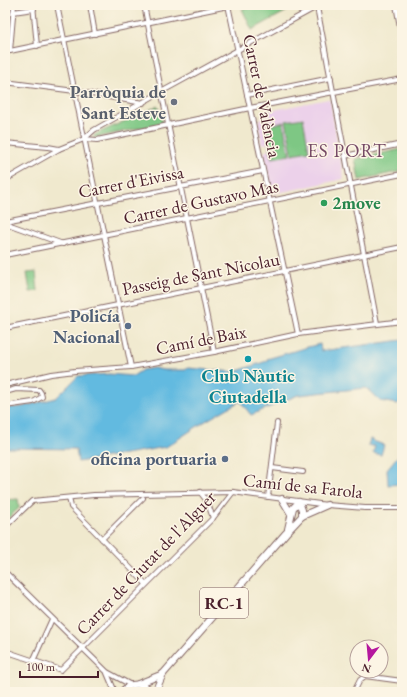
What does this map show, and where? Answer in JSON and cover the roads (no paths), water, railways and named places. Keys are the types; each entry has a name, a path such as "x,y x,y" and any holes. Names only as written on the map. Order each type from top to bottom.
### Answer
{"main road":[{"path":"282,499 291,514"},
{"path":"298,502 302,510 302,516"},
{"name":"RC-1","path":"286,533 293,508 298,502"},
{"name":"RC-1","path":"155,692 163,674 286,533 302,516 327,505"},
{"name":"RC-1","path":"122,692 124,689 163,674"},
{"path":"135,685 145,686 152,692"}],"street":[{"path":"14,5 7,52 230,5"},
{"path":"57,5 131,367"},
{"path":"90,5 95,34"},
{"path":"144,5 214,352"},
{"name":"Carrer de València","path":"230,5 247,95 298,334"},
{"path":"396,5 402,38"},
{"path":"84,140 94,130 319,6 333,93 377,323"},
{"path":"13,12 34,9 36,46"},
{"path":"247,95 331,78"},
{"path":"5,180 59,149 84,140 97,140 250,108 402,79"},
{"path":"5,82 74,91 143,103"},
{"path":"5,143 59,149"},
{"path":"345,156 402,144"},
{"name":"Carrer d'Eivissa","path":"5,222 263,171"},
{"name":"Carrer de Gustavo Mas","path":"5,255 402,174"},
{"path":"5,222 63,244"},
{"name":"Passeig de Sant Nicolau","path":"5,328 402,247"},
{"name":"Camí de Baix","path":"5,385 75,370 131,367 214,352 298,334 402,321"},
{"path":"5,392 16,389 39,390 42,398 33,402 5,406"},
{"path":"268,497 277,423"},
{"path":"272,468 302,472"},
{"path":"200,492 207,501 213,518"},
{"name":"Camí de sa Farola","path":"5,527 32,501 94,495 233,492 327,505 365,508 402,508"},
{"name":"Carrer de Ciutat de l'Alguer","path":"33,661 61,670 213,518 233,492"},
{"path":"69,498 70,507 146,584"},
{"path":"102,539 143,498"},
{"path":"5,572 107,672 135,685"},
{"path":"5,651 33,661 52,619"},
{"path":"107,672 115,692"},
{"path":"354,692 360,680 365,676 402,681"}],"water":[{"path":"402,340 402,401 397,404 380,401 366,388 298,395 251,415 240,401 166,447 78,462 76,449 5,448 5,408 21,407 56,398 78,376 109,374 133,376 142,370 154,368 163,370 185,370 188,368 234,372 267,361 267,359 320,344 321,351"},
{"path":"370,439 384,445 381,455 373,453 375,446 368,446"},
{"path":"402,451 402,484 388,485 387,469"}],"place":[{"name":"Parròquia de Sant Esteve","path":"174,102"},
{"name":"2move","path":"324,203"},
{"name":"Policía Nacional","path":"128,326"},
{"name":"Club Nàutic Ciutadella","path":"248,359"},
{"name":"oficina portuaria","path":"225,459"}],"district":[{"name":"ES PORT","path":"347,150"}]}
